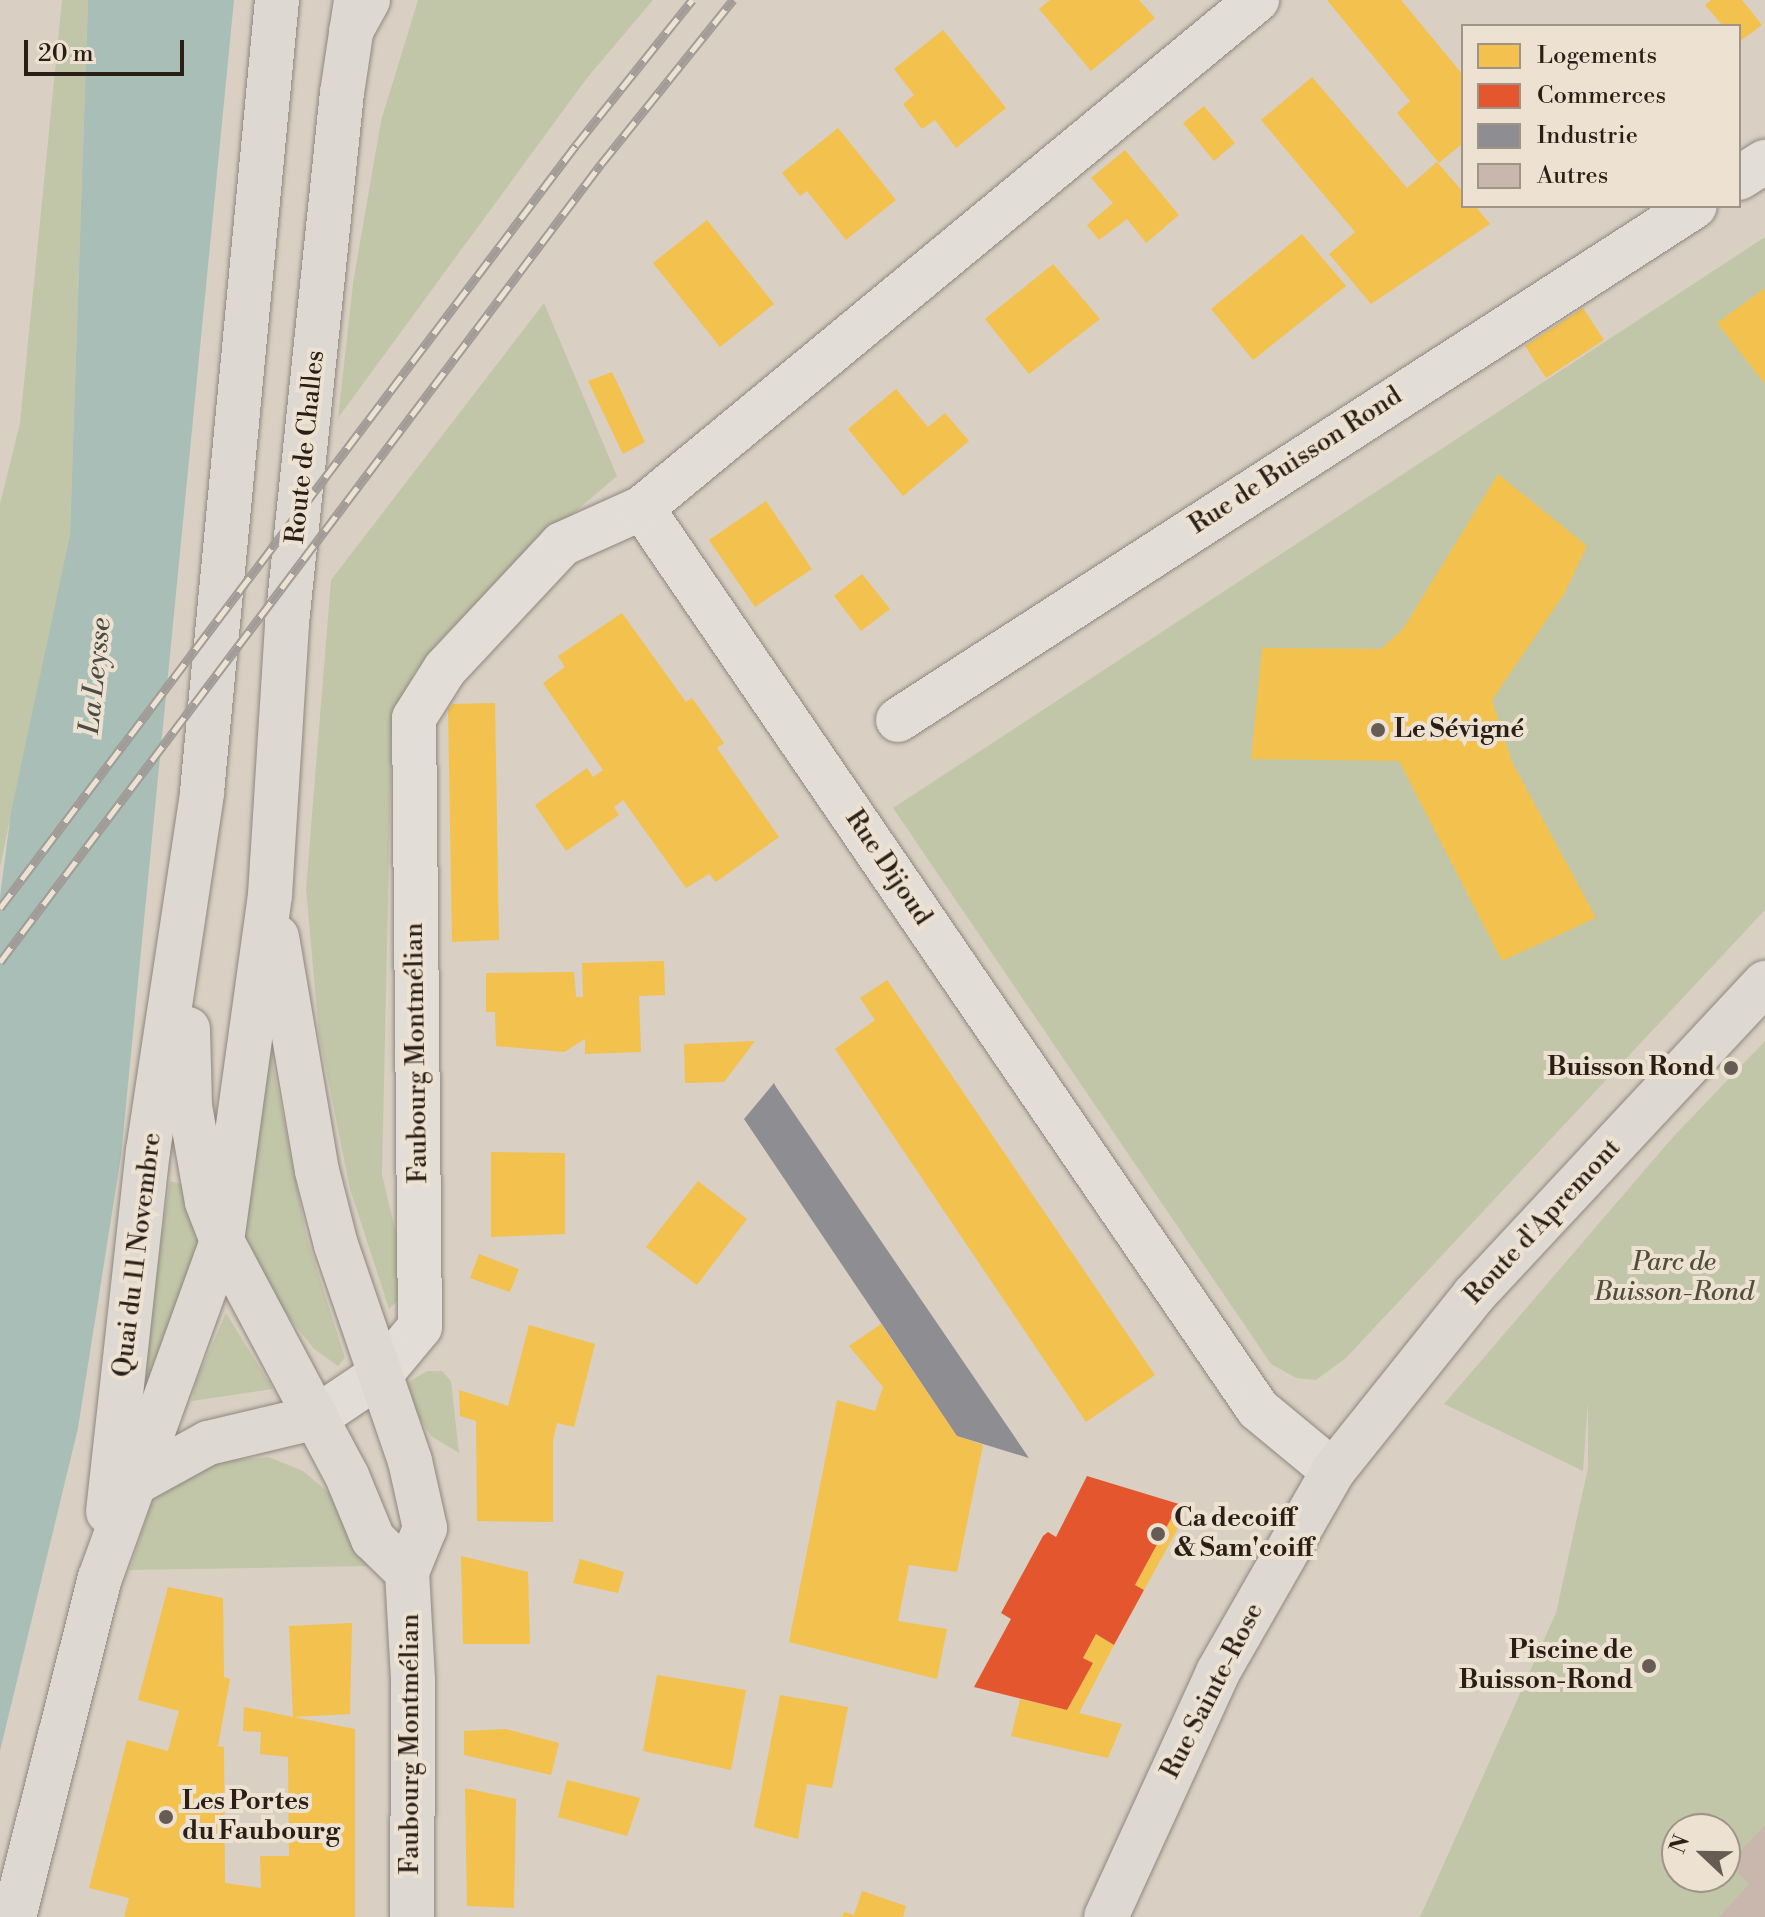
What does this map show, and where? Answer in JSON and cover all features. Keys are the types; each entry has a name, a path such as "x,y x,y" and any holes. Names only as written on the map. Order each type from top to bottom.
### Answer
{"main road":[{"name":"Quai du 11 Novembre","path":"100,1578 148,1151 185,933 202,792 277,0"},
{"name":"Route de Challes","path":"270,895 287,623 359,10"},
{"name":"Quai du 11 Novembre","path":"14,1917 100,1578 222,1241 270,895"},
{"name":"Faubourg Montmélian","path":"270,895 317,1171 336,1245 410,1461 425,1528 407,1572 413,1680 412,1917"},
{"name":"Quai du 11 Novembre","path":"185,933 190,1106 207,1202 222,1241"},
{"name":"Route d'Apremont","path":"1333,1471 1474,1295 1765,983"},
{"path":"222,1241 317,1417 373,1539 407,1572"},
{"name":"Faubourg Montmélian","path":"137,1482 208,1443 317,1417"},
{"name":"Rue Sainte-Rose","path":"1106,1917 1218,1672 1333,1471"}],"street":[{"path":"642,508 1257,0"},
{"path":"1741,177 1765,162"},
{"name":"Rue de Buisson Rond","path":"898,720 1692,208"},
{"name":"Faubourg Montmélian","path":"317,1417 381,1374 420,1327 414,718 445,669 562,544 642,508"},
{"name":"Rue Dijoud","path":"642,508 1258,1409 1333,1471"}],"green space":[{"path":"62,0 88,0 70,534 0,867 0,504 20,423"},
{"path":"418,0 653,0 587,78 338,418 353,283 381,121"},
{"path":"1765,237 1765,910 1346,1358 1316,1380 1296,1378 1271,1364 893,808"},
{"path":"544,303 617,476 506,571 434,647 414,673 392,722 382,1175 398,1241 397,1301 389,1309 350,1189 319,1034 306,889 331,580"},
{"path":"268,1040 307,1238 345,1358 338,1366 314,1349 270,1293 244,1246"},
{"name":"Piscine de Buisson-Rond","path":"1765,1041 1765,1917 1420,1917 1556,1613 1588,1468 1588,1402 1583,1471 1444,1404 1673,1137"},
{"path":"170,1181 181,1184 202,1250 153,1381 138,1385"},
{"path":"226,1313 273,1389 192,1401 196,1382"},
{"path":"427,1371 442,1371 451,1381 459,1453 431,1436 418,1416 407,1383"},
{"path":"269,1457 303,1471 340,1502 370,1566 130,1570 152,1501 173,1477 230,1460"}],"water":[{"name":"La Leysse","path":"88,0 234,0 121,1156 78,1428 0,1751 0,897 11,812 70,534"}],"building: Logements":[{"path":"1050,0 1139,0 1155,18 1091,71 1039,9"},
{"path":"1327,0 1401,0 1461,73 1461,145 1439,163 1397,113 1410,101"},
{"path":"1711,0 1742,0 1762,25 1741,41 1741,24 1721,24 1705,5"},
{"path":"943,30 1006,108 956,148 935,120 922,129 903,104 914,95 894,69"},
{"path":"1312,77 1407,188 1437,162 1461,190 1461,208 1477,208 1490,224 1371,304 1329,254 1355,232 1261,120"},
{"path":"1204,106 1235,143 1214,161 1183,123"},
{"path":"838,128 896,200 846,240 807,191 800,196 782,173"},
{"path":"1125,150 1179,215 1146,243 1127,219 1099,240 1087,225 1113,203 1091,178"},
{"path":"707,220 774,304 720,347 653,263"},
{"path":"1302,234 1346,286 1253,360 1211,309"},
{"path":"1053,264 1100,319 1029,374 985,319"},
{"path":"1765,288 1765,384 1717,323"},
{"path":"1583,308 1604,340 1546,378 1525,346"},
{"path":"612,372 645,442 623,454 588,381"},
{"path":"896,389 928,427 945,413 969,441 903,496 848,429"},
{"name":"Le Sévigné","path":"1498,474 1587,546 1564,594 1492,700 1512,762 1596,918 1502,961 1399,761 1251,759 1262,648 1381,649 1403,629"},
{"path":"766,501 812,569 755,607 709,540"},
{"path":"862,574 890,609 861,631 834,596"},
{"path":"622,613 686,702 692,698 724,743 717,748 779,837 716,882 709,874 686,888 623,800 614,807 619,815 566,851 535,805 587,768 593,777 603,770 543,683 565,667 558,656"},
{"path":"495,703 499,940 452,942 448,709 453,704"},
{"path":"664,961 665,995 639,996 641,1052 585,1054 585,1039 564,1052 496,1046 495,1012 486,1012 486,973 574,972 576,997 583,997 582,963"},
{"path":"887,980 1155,1375 1086,1422 835,1049 875,1020 860,998"},
{"path":"755,1041 724,1082 685,1083 684,1044"},
{"path":"491,1152 565,1153 565,1234 491,1237"},
{"path":"698,1181 747,1219 697,1285 646,1247"},
{"path":"479,1254 519,1269 510,1292 470,1278"},
{"path":"881,1324 957,1436 983,1445 957,1572 909,1565 898,1621 947,1629 937,1679 789,1642 837,1400 875,1411 883,1387 849,1346"},
{"path":"529,1325 595,1344 574,1427 557,1423 553,1441 553,1522 477,1521 476,1421 460,1416 459,1390 508,1406"},
{"path":"1172,1517 1182,1521 1144,1590 1135,1585"},
{"path":"461,1556 528,1572 530,1644 463,1644"},
{"path":"580,1559 624,1572 618,1593 573,1583"},
{"name":"Les Portes du Faubourg","path":"168,1587 223,1598 224,1677 230,1679 218,1746 224,1747 225,1883 261,1888 260,1856 289,1856 288,1757 260,1754 261,1732 243,1731 244,1707 355,1729 355,1917 124,1917 129,1898 89,1888 127,1740 168,1751 179,1711 138,1700"},
{"path":"352,1623 350,1714 293,1717 289,1626"},
{"path":"1096,1634 1114,1645 1079,1713 1122,1724 1108,1758 1011,1736 1020,1699 1067,1710 1093,1663 1083,1658"},
{"path":"657,1675 746,1690 731,1770 643,1751"},
{"path":"780,1695 848,1707 832,1788 807,1784 798,1839 754,1827"},
{"path":"506,1729 559,1743 551,1775 464,1755 464,1731"},
{"path":"567,1780 640,1798 627,1836 558,1817"},
{"path":"465,1788 516,1799 514,1908 467,1906"},
{"path":"862,1891 906,1906 903,1917 842,1917 844,1912 854,1915"}],"building: Commerces":[{"path":"1087,1476 1179,1504 1135,1585 1144,1590 1114,1645 1096,1634 1083,1658 1093,1663 1067,1710 974,1687 1011,1619 1001,1613 1043,1536 1048,1532 1056,1537"}],"building: Industrie":[{"path":"774,1083 1029,1458 957,1436 744,1119"}],"building: Autres":[{"path":"1765,1825 1765,1917 1719,1917 1749,1884 1741,1876 1741,1850"}],"railway":[{"path":"0,908 576,145 692,0"},
{"path":"0,962 601,164 733,0"}],"place":[{"name":"Le Sévigné","path":"1378,730"},
{"name":"Buisson Rond","path":"1731,1068"},
{"name":"Ca decoiff & Sam'coiff","path":"1158,1534"},
{"name":"Piscine de Buisson-Rond","path":"1649,1666"},
{"name":"Les Portes du Faubourg","path":"166,1817"}],"park label":[{"name":"Parc de Buisson-Rond","path":"1674,1278"}]}
